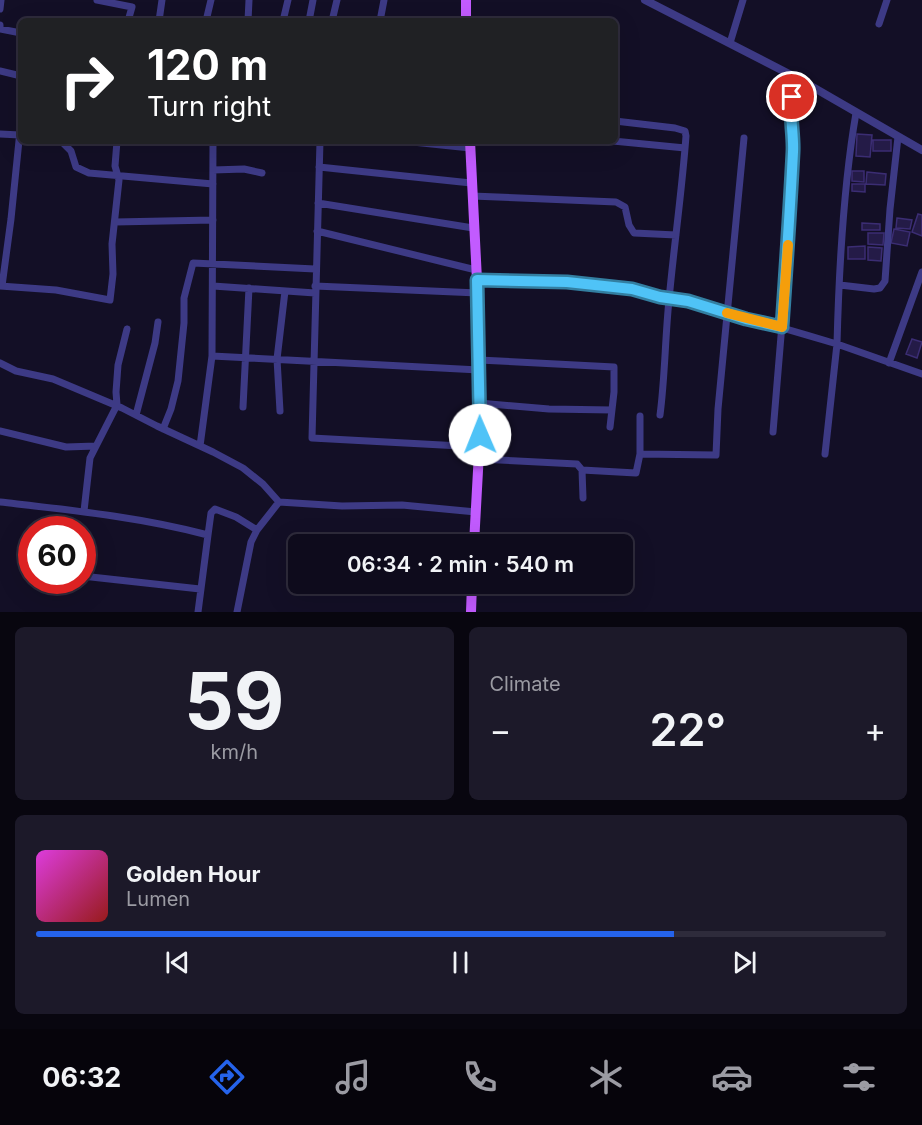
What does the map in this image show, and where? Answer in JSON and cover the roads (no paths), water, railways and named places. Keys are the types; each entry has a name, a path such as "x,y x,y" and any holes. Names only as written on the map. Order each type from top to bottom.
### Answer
{"main road":[{"path":"466,0 466,18"},
{"path":"470,145 478,293 479,365 479,453 475,534"},
{"path":"471,612 472,594"}],"street":[{"path":"0,9 1,0"},
{"path":"97,0 132,3 129,18"},
{"path":"159,18 162,0"},
{"path":"207,18 211,0"},
{"path":"248,18 249,0"},
{"path":"284,18 288,0"},
{"path":"310,18 313,0"},
{"path":"333,18 337,0"},
{"path":"381,18 384,0"},
{"path":"645,0 797,78 922,150"},
{"path":"730,43 743,0"},
{"path":"879,24 887,0"},
{"path":"0,25 0,29 18,32"},
{"path":"0,71 18,75"},
{"path":"774,432 790,228 794,138 791,105 797,78"},
{"path":"825,454 837,344 850,147 856,113"},
{"path":"618,121 681,129 685,131 686,136 669,298 660,415"},
{"path":"0,134 18,135"},
{"path":"840,285 874,289 880,288 885,281 898,136"},
{"path":"640,454 716,455 718,410 744,138"},
{"path":"618,141 685,148"},
{"path":"19,144 1,286 56,290 110,300 113,274 112,244 119,180 115,166 117,144"},
{"path":"64,144 71,152 76,167 89,173 213,184"},
{"path":"200,446 212,356 213,144"},
{"path":"320,144 312,361 312,438 577,464 582,470 583,498"},
{"path":"454,144 470,145"},
{"path":"319,167 471,183"},
{"path":"213,170 244,169 262,173"},
{"path":"472,196 616,202 625,207 630,230 634,233 676,235"},
{"path":"318,203 473,228"},
{"path":"115,222 213,220"},
{"path":"317,231 477,275 632,289 688,301 837,344 922,374"},
{"path":"163,429 171,409 179,372 184,298 193,263 315,269"},
{"path":"889,363 922,272"},
{"path":"213,286 285,291 478,293"},
{"path":"243,407 249,288"},
{"path":"280,411 277,359 285,291"},
{"path":"136,415 155,343 158,322"},
{"path":"84,511 90,458 117,405 118,366 127,329"},
{"path":"212,356 312,361 614,367 610,428"},
{"path":"0,363 16,370 53,379 117,405 200,446 243,468 279,501 342,506 402,505 476,512"},
{"path":"479,403 549,409 612,410"},
{"path":"582,470 636,473 640,454 640,416"},
{"path":"0,431 66,447 96,446"},
{"path":"237,612 248,554 257,530 279,501"},
{"path":"0,502 84,511 168,525 208,535"},
{"path":"198,612 211,513 215,509 236,517 257,530"},
{"path":"96,578 200,589"}]}
